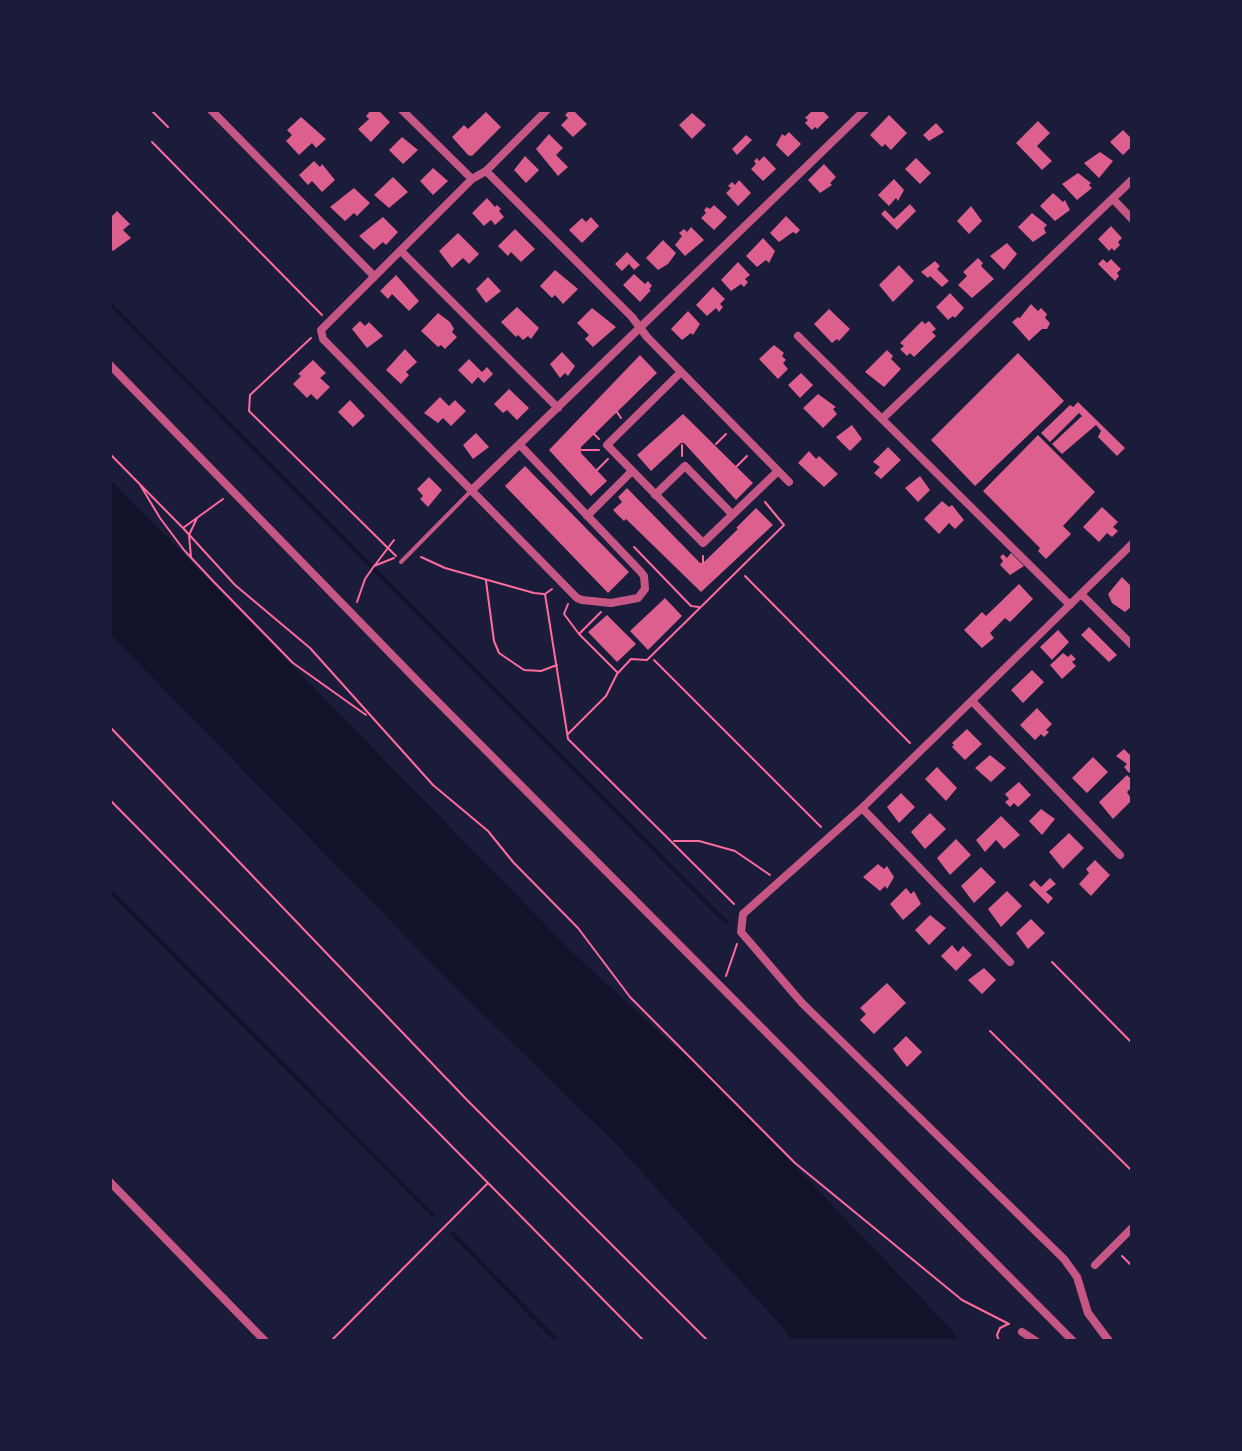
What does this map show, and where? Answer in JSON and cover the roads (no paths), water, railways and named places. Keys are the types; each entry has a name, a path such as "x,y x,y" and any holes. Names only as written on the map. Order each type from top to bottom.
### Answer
{"street":[{"path":"211,110 374,276"},
{"path":"402,110 472,179"},
{"path":"520,445 644,576 645,589 638,598 611,603 582,600 573,594 323,339 324,326 472,179 486,171 547,110"},
{"path":"472,490 865,110"},
{"path":"486,171 789,482"},
{"path":"883,418 1132,180"},
{"path":"1113,199 1132,219"},
{"path":"401,251 558,408"},
{"path":"798,336 1070,605"},
{"path":"110,365 1073,1341"},
{"path":"681,372 607,445 655,495 703,543 778,471"},
{"path":"655,495 685,466 732,514"},
{"path":"587,516 632,471"},
{"path":"1109,1341 1088,1313 1077,1277 1064,1259 802,1003 741,932 743,914 862,808 1132,544"},
{"path":"1081,594 1132,645"},
{"path":"972,701 1120,855"},
{"path":"862,808 1010,962"},
{"path":"110,1182 265,1341"},
{"path":"1095,1265 1132,1228"},
{"path":"1022,1332 1036,1341"}],"lane":[{"path":"401,562 472,490"}],"waterway":[{"path":"110,304 726,922"},
{"path":"110,891 433,1215"},
{"path":"453,1234 557,1341"}]}
